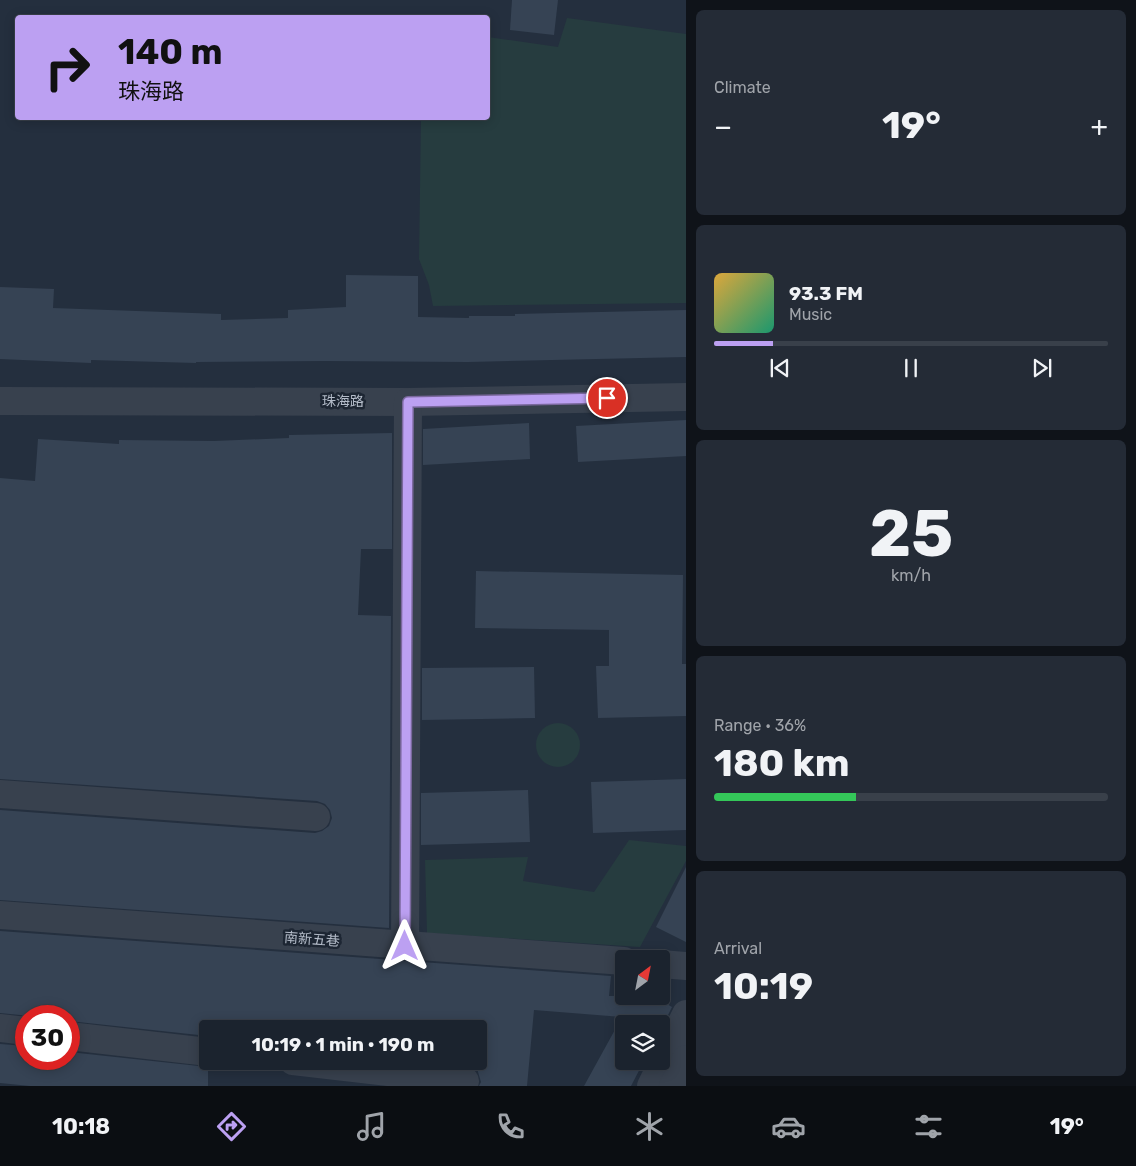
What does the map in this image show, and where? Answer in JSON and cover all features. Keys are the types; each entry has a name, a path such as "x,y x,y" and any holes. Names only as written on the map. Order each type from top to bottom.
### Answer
{"street":[{"name":"珠海路","path":"0,394 686,389"},
{"name":"珠海路","path":"0,401 408,402 686,397"},
{"path":"405,946 408,402"},
{"path":"0,794 316,817"},
{"name":"南新五巷","path":"0,915 615,960"},
{"path":"670,965 686,966"},
{"path":"659,1085 686,1014"},
{"path":"0,1028 15,1030"},
{"path":"80,1037 199,1051"},
{"path":"659,1085 686,1059"},
{"path":"370,1070 465,1081"}],"green space":[{"path":"567,18 686,34 686,303 433,306 429,285 419,259 421,120 490,120 490,37 558,47"},
{"path":"554,723 562,723 574,729 580,745 574,761 562,767 554,767 542,761 536,749 536,741 542,729"},
{"path":"629,840 686,846 686,861 640,947 427,933 425,860 528,857 523,881 594,892"}],"building":[{"path":"512,0 558,0 554,35 510,30"},
{"path":"346,275 418,276 418,317 469,318 469,316 515,316 515,314 686,310 686,357 468,362 325,361 196,363 91,360 91,363 0,359 0,287 54,289 53,308 221,314 221,320 288,318 288,310 346,307"},
{"path":"686,420 686,456 578,462 576,426"},
{"path":"529,423 530,459 423,465 423,429"},
{"path":"392,433 392,549 361,549 358,615 391,616 389,928 0,900 0,810 315,833 329,826 332,818 330,810 325,804 317,801 0,779 0,478 35,481 38,439 119,444 119,440 214,441 289,438 289,435"},
{"path":"476,571 683,575 682,664 686,664 686,716 598,718 596,666 609,666 609,630 475,628"},
{"path":"534,667 535,718 422,720 422,668"},
{"path":"686,779 686,830 593,833 591,782"},
{"path":"528,790 530,842 421,845 421,793"},
{"path":"686,867 686,942 656,927"},
{"path":"0,931 611,976 609,996 615,996 615,1005 669,1005 672,1007 668,1015 615,1016 534,1010 527,1086 479,1086 481,1082 478,1070 487,1070 487,1020 199,1020 199,1035 80,1022 80,1005 15,1005 15,1014 0,1013"},
{"path":"615,1030 615,1070 639,1070 631,1086 584,1086"},
{"path":"0,1044 15,1045 15,1070 80,1070 80,1053 199,1066 199,1070 208,1070 208,1086 30,1086 0,1083"}],"route":[{"path":"405,946 408,402 607,398"}]}
